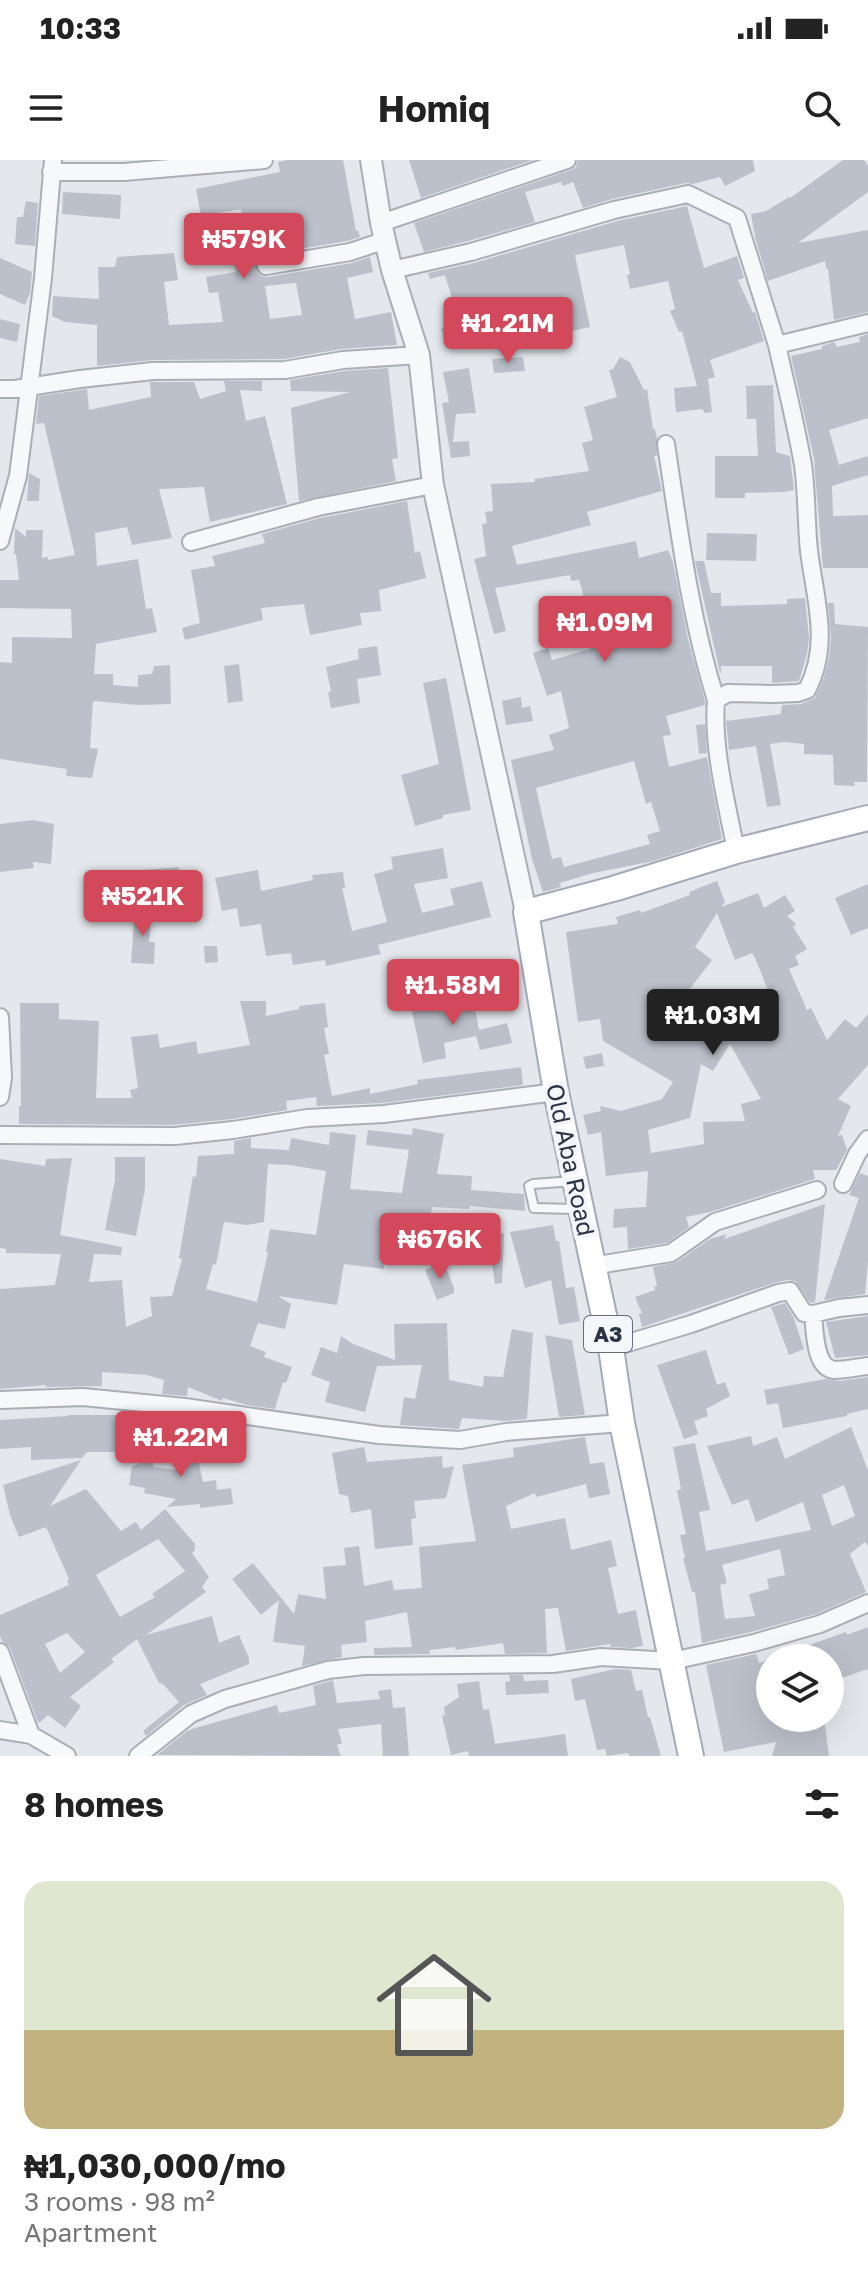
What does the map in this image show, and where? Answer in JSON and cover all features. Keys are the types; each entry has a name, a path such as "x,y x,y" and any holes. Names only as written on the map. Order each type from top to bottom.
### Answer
{"main road":[{"path":"526,912 736,851 868,818"},
{"name":"Old Aba Road","path":"526,912 556,1092 611,1348 622,1423 691,1756"}],"street":[{"path":"0,541 18,476 43,278 52,166 124,172 264,160"},
{"path":"371,160 392,270 419,355 433,485 526,912"},
{"path":"266,266 350,252 383,232 567,160"},
{"path":"392,270 471,252 614,210 688,194 737,218 777,345 803,468 807,529 819,610 820,646 816,673 807,690 798,693 728,693 716,700"},
{"path":"777,345 868,323"},
{"path":"0,389 153,371 285,370 343,360 419,355"},
{"path":"666,444 689,588 716,700 721,769 736,851"},
{"path":"191,542 303,511 433,485"},
{"path":"0,1017 3,1078 0,1097"},
{"path":"0,1135 175,1136 307,1118 384,1114 556,1092"},
{"path":"843,1184 868,1139"},
{"path":"592,1266 671,1253 715,1222 817,1190"},
{"path":"611,1348 778,1293 790,1291 804,1313 868,1305"},
{"path":"813,1314 820,1360 826,1368 835,1370 868,1366"},
{"path":"0,1400 83,1397 185,1407 379,1435 460,1440 506,1432 622,1423"},
{"path":"138,1756 191,1714 225,1699 328,1670 364,1666 553,1664 601,1657 672,1661 754,1643 820,1624 868,1603"},
{"path":"0,1652 34,1737"},
{"path":"0,1732 34,1737 66,1756"}],"lane":[{"path":"574,1181 533,1184 529,1186 529,1191 534,1208 580,1209"}],"building":[{"path":"343,160 356,231 360,237 263,255 256,261 257,272 268,277 352,263 370,257 373,272 347,278 355,319 391,312 397,345 341,349 284,359 153,360 97,366 97,325 65,322 52,316 53,296 99,299 98,267 115,267 117,257 174,253 178,280 164,282 169,325 223,322 218,292 209,293 206,277 236,272 229,238 246,235 241,209 201,216 196,189 280,172 278,162","holes":["296,283 302,315 270,319 265,286"]},
{"path":"409,160 533,160 421,198"},
{"path":"578,160 753,160 755,171 725,186 720,177 583,208 573,182 563,186 561,182 525,192 535,222 424,252 414,223 571,170"},
{"path":"843,160 864,160 868,166 868,192 798,243 868,230 868,312 834,320 825,261 768,281 751,214 766,211 790,198"},
{"path":"63,192 121,195 120,219 62,214"},
{"path":"26,201 38,203 35,246 15,244 17,217 23,217"},
{"path":"687,206 704,268 737,256 744,278 738,280 755,312 764,341 710,360 715,377 708,379 712,412 704,413 703,409 676,412 674,388 697,386 682,331 679,332 670,311 675,309 668,281 630,289 624,245 575,255 590,327 559,334 561,341 523,348 520,330 448,347 441,329 459,321 445,275 430,279 428,273 474,263 617,221"},
{"path":"0,258 32,272 30,293 25,305 0,294"},
{"path":"0,319 20,324 17,342 0,338"},
{"path":"868,334 868,418 829,430 839,465 868,456 868,475 832,486 833,516 868,515 868,568 823,568 815,463 791,356 822,349 822,346 834,342 837,347 860,342 859,337"},
{"path":"523,357 525,371 494,373 492,359"},
{"path":"620,357 630,362 644,390 647,389 657,439 657,456 654,456 662,491 587,512 591,525 512,546 517,565 636,541 639,558 668,550 705,705 666,716 671,735 663,736 669,767 707,757 722,839 654,861 593,873 543,892 532,859 511,760 554,750 549,735 569,728 561,691 547,696 533,653 548,648 552,660 590,649 582,621 590,618 579,580 571,581 570,575 495,588 506,631 494,634 474,559 486,556 482,524 487,523 485,512 493,511 491,484 535,482 534,479 589,471 582,443 593,440 584,407 617,397 609,370 613,369","holes":["634,761 646,804 651,802 660,831 647,835 650,844 564,867 561,857 552,859 536,788"]},
{"path":"388,368 398,458 392,459 396,481 299,501 291,408 350,392 291,391 290,380"},
{"path":"469,368 476,413 456,414 453,442 469,441 470,456 451,458 442,403 449,402 443,372"},
{"path":"224,381 262,381 262,391 240,390 246,421 265,416 287,504 210,522 204,487 159,489 172,538 132,545 127,527 95,533 97,566 138,559 146,609 152,608 157,632 96,644 94,674 113,674 113,685 138,687 138,675 152,674 154,666 170,665 171,704 93,701 90,748 98,749 92,778 66,776 67,769 0,759 0,662 12,663 12,637 72,638 71,609 0,608 0,580 19,580 14,554 15,528 26,537 26,530 43,530 42,558 48,557 48,560 75,555 44,423 36,424 39,396 87,389 89,410 151,397 150,382 194,382 200,399 226,391"},
{"path":"773,385 776,452 790,456 794,490 745,493 745,498 715,498 715,456 758,456 756,419 747,419 746,386"},
{"path":"29,473 40,479 39,501 27,501"},
{"path":"407,501 415,553 420,551 426,578 379,590 381,611 360,613 362,625 310,635 304,604 261,608 263,620 185,640 182,628 200,623 191,570 215,566 212,556 265,543 262,534 320,518"},
{"path":"707,533 757,534 756,561 706,560"},
{"path":"695,561 704,561 711,593 721,593 721,606 787,604 787,599 805,598 809,638 799,681 772,683 772,666 721,666 720,673"},
{"path":"828,603 834,603 835,624 868,627 867,782 854,782 855,786 834,785 833,755 804,754 804,744 770,744 781,805 767,807 756,746 729,750 726,721 781,714 782,705 801,704 815,698 829,657"},
{"path":"377,646 381,675 357,679 360,703 331,708 326,667 359,659 358,649"},
{"path":"239,664 243,701 228,703 224,666"},
{"path":"446,678 471,810 443,815 443,818 415,826 401,775 439,764 423,683"},
{"path":"521,697 522,708 530,706 533,721 506,725 502,701"},
{"path":"705,724 707,753 699,754 696,725"},
{"path":"33,820 54,824 51,864 33,862 34,868 0,872 0,824"},
{"path":"443,848 448,878 414,884 422,913 454,905 450,889 482,881 491,917 378,945 381,954 326,966 325,960 293,965 291,953 266,956 261,924 240,927 237,908 222,911 215,878 258,870 261,891 313,880 312,875 343,872 345,888 342,888 352,931 387,922 374,874 393,869 391,857"},
{"path":"179,867 180,900 145,902 143,870"},
{"path":"717,881 725,902 721,907 758,893 764,908 785,895 795,911 787,916 796,924 793,927 807,949 795,956 799,965 789,969 807,1010 811,1008 827,1040 845,1019 856,1028 868,1014 868,1065 838,1099 851,1106 838,1136 842,1135 847,1150 836,1170 813,1170 815,1179 686,1217 689,1227 667,1243 628,1249 627,1227 613,1228 614,1209 646,1207 648,1171 606,1176 601,1132 588,1135 583,1115 601,1111 600,1106 621,1111 662,1099 673,1082 603,1041 600,1019 578,1022 566,932 618,924 616,917 640,910 641,913 690,895 689,892","holes":["717,913 735,960 752,953 755,958 779,1017 740,1039 680,1002 712,960 695,947","730,1044 761,1099 741,1104 745,1121 703,1122 704,1144 651,1153 648,1130 690,1118 701,1064 713,1071"]},
{"path":"868,884 868,928 851,935 835,898"},
{"path":"135,907 152,909 149,942 155,942 154,964 131,963"},
{"path":"204,946 217,946 218,962 205,963"},
{"path":"472,993 479,1030 507,1023 512,1043 480,1050 476,1036 444,1043 446,1058 423,1063 411,1007"},
{"path":"240,1001 266,1001 266,1016 299,1009 299,1006 325,1003 328,1027 324,1028 329,1054 324,1055 332,1096 370,1088 370,1094 418,1084 417,1080 521,1067 523,1085 383,1103 317,1106 316,1097 286,1101 287,1110 173,1125 19,1124 20,1003 59,1003 59,1019 99,1021 96,1098 132,1098 130,1090 138,1088 131,1037 158,1034 160,1048 196,1041 198,1054 250,1045"},
{"path":"602,1053 604,1066 586,1069 583,1057"},
{"path":"413,1128 444,1134 437,1174 472,1176 471,1190 524,1194 525,1211 470,1206 469,1209 432,1207 428,1243 388,1236 384,1269 344,1264 337,1305 278,1296 291,1304 285,1329 258,1323 250,1346 266,1352 264,1357 292,1367 286,1383 283,1382 275,1409 223,1398 222,1401 188,1387 187,1396 162,1394 164,1380 147,1375 102,1372 102,1386 46,1385 0,1389 0,1289 55,1285 61,1254 6,1253 6,1249 0,1248 0,1159 45,1166 46,1159 72,1158 60,1235 122,1247 121,1255 94,1254 89,1282 122,1280 126,1327 152,1316 150,1297 172,1296 182,1259 179,1258 198,1156 234,1154 234,1141 251,1138 251,1148 289,1150 291,1138 329,1145 330,1132 356,1135 350,1189 402,1193 409,1150 366,1145 368,1130 412,1135","holes":["268,1164 326,1171 316,1235 270,1229 257,1302 206,1289 213,1264 216,1265 224,1222 247,1225 264,1222"]},
{"path":"115,1157 145,1157 145,1189 136,1236 105,1230 115,1180"},
{"path":"860,1173 868,1176 865,1294 824,1300 859,1198 849,1195"},
{"path":"825,1204 815,1302 810,1303 795,1281 788,1280 642,1327 639,1314 642,1313 635,1297 655,1290 653,1267 677,1262 710,1239 727,1234 724,1239"},
{"path":"553,1225 556,1241 559,1241 566,1288 574,1287 580,1321 559,1325 551,1280 525,1288 510,1232"},
{"path":"504,1233 502,1283 495,1284 488,1235"},
{"path":"444,1262 454,1293 437,1300 425,1270"},
{"path":"785,1303 793,1316 804,1349 789,1355 771,1307"},
{"path":"868,1316 868,1355 835,1358 826,1322"},
{"path":"447,1323 449,1380 483,1387 484,1376 503,1377 512,1329 533,1333 527,1419 462,1418 459,1429 400,1425 404,1397 415,1399 422,1365 377,1366 365,1412 325,1402 330,1382 311,1375 321,1347 337,1353 341,1336 353,1344 395,1360 394,1324"},
{"path":"545,1335 572,1340 585,1415 559,1417"},
{"path":"706,1350 717,1385 725,1382 730,1396 706,1409 708,1416 694,1421 698,1434 684,1439 657,1365"},
{"path":"868,1377 868,1409 783,1428 778,1403 767,1405 764,1390 826,1379 840,1381"},
{"path":"68,1415 131,1415 131,1424 158,1427 155,1452 87,1452 82,1458 31,1460 31,1447 0,1449 0,1420"},
{"path":"176,1424 191,1427 203,1482 216,1480 217,1490 231,1488 233,1504 200,1508 200,1504 167,1507 176,1499 144,1493 145,1488 129,1485 132,1467 154,1456 153,1467 186,1471"},
{"path":"851,1427 868,1470 868,1546 865,1542 850,1554 866,1592 816,1614 702,1643 695,1592 692,1592 683,1558 680,1535 686,1534 673,1447 695,1443 710,1510 699,1512 706,1551 811,1530 803,1502 756,1522 748,1499 732,1505 707,1446 751,1436 753,1446 777,1437 785,1459","holes":["844,1485 855,1516 832,1526 822,1495","780,1549 785,1575 767,1579 769,1589 749,1594 755,1616 725,1619 720,1585 727,1583 722,1565"]},
{"path":"585,1437 590,1464 604,1462 610,1494 589,1498 586,1484 536,1497 535,1493 506,1506 511,1529 565,1518 571,1550 611,1540 617,1566 608,1568 618,1614 636,1610 643,1646 611,1647 610,1644 566,1651 558,1608 545,1609 547,1653 505,1654 503,1643 456,1650 455,1647 430,1650 430,1654 374,1655 374,1648 412,1647 407,1612 365,1621 367,1642 341,1645 342,1657 302,1666 305,1646 273,1642 279,1600 261,1615 232,1579 253,1563 294,1614 298,1594 326,1599 323,1567 346,1565 344,1548 359,1546 364,1586 392,1580 394,1590 422,1588 419,1547 476,1541 462,1465 514,1457 513,1448"},
{"path":"364,1447 367,1462 442,1456 443,1468 454,1466 446,1498 414,1501 416,1518 411,1519 413,1545 375,1549 371,1509 351,1513 348,1496 339,1494 332,1453"},
{"path":"81,1460 50,1506 86,1489 121,1531 136,1522 141,1530 165,1509 195,1544 192,1553 209,1577 202,1587 206,1592 146,1635 212,1616 219,1643 239,1635 249,1664 200,1684 207,1695 184,1705 146,1736 143,1731 179,1702 159,1683 137,1639 70,1697 81,1706 65,1728 48,1715 39,1723 10,1648 0,1636 0,1615 69,1585 69,1579 46,1527 19,1537 3,1485","holes":["158,1539 185,1571 152,1594 155,1597 120,1617 96,1575","67,1633 85,1652 60,1673 45,1644"]},
{"path":"868,1627 868,1669 844,1677 844,1644 812,1644 846,1632 847,1635"},
{"path":"756,1654 756,1732 826,1732 829,1756 772,1756 776,1742 724,1752 706,1665"},
{"path":"615,1669 631,1670 636,1691 642,1690 661,1756 629,1756 628,1753 607,1756 605,1749 597,1750 585,1699 575,1701 571,1679"},
{"path":"509,1675 523,1675 524,1681 548,1680 549,1693 506,1695 505,1682 510,1681"},
{"path":"333,1680 337,1703 380,1699 378,1691 391,1689 393,1708 405,1707 409,1756 383,1756 381,1724 338,1729 342,1743 337,1745 341,1756 157,1755 195,1728 277,1705 279,1713 316,1705 313,1686"},
{"path":"479,1681 483,1710 489,1709 495,1744 565,1734 568,1756 469,1756 468,1751 451,1755 442,1716 445,1715 444,1707 459,1697 457,1684"}]}
